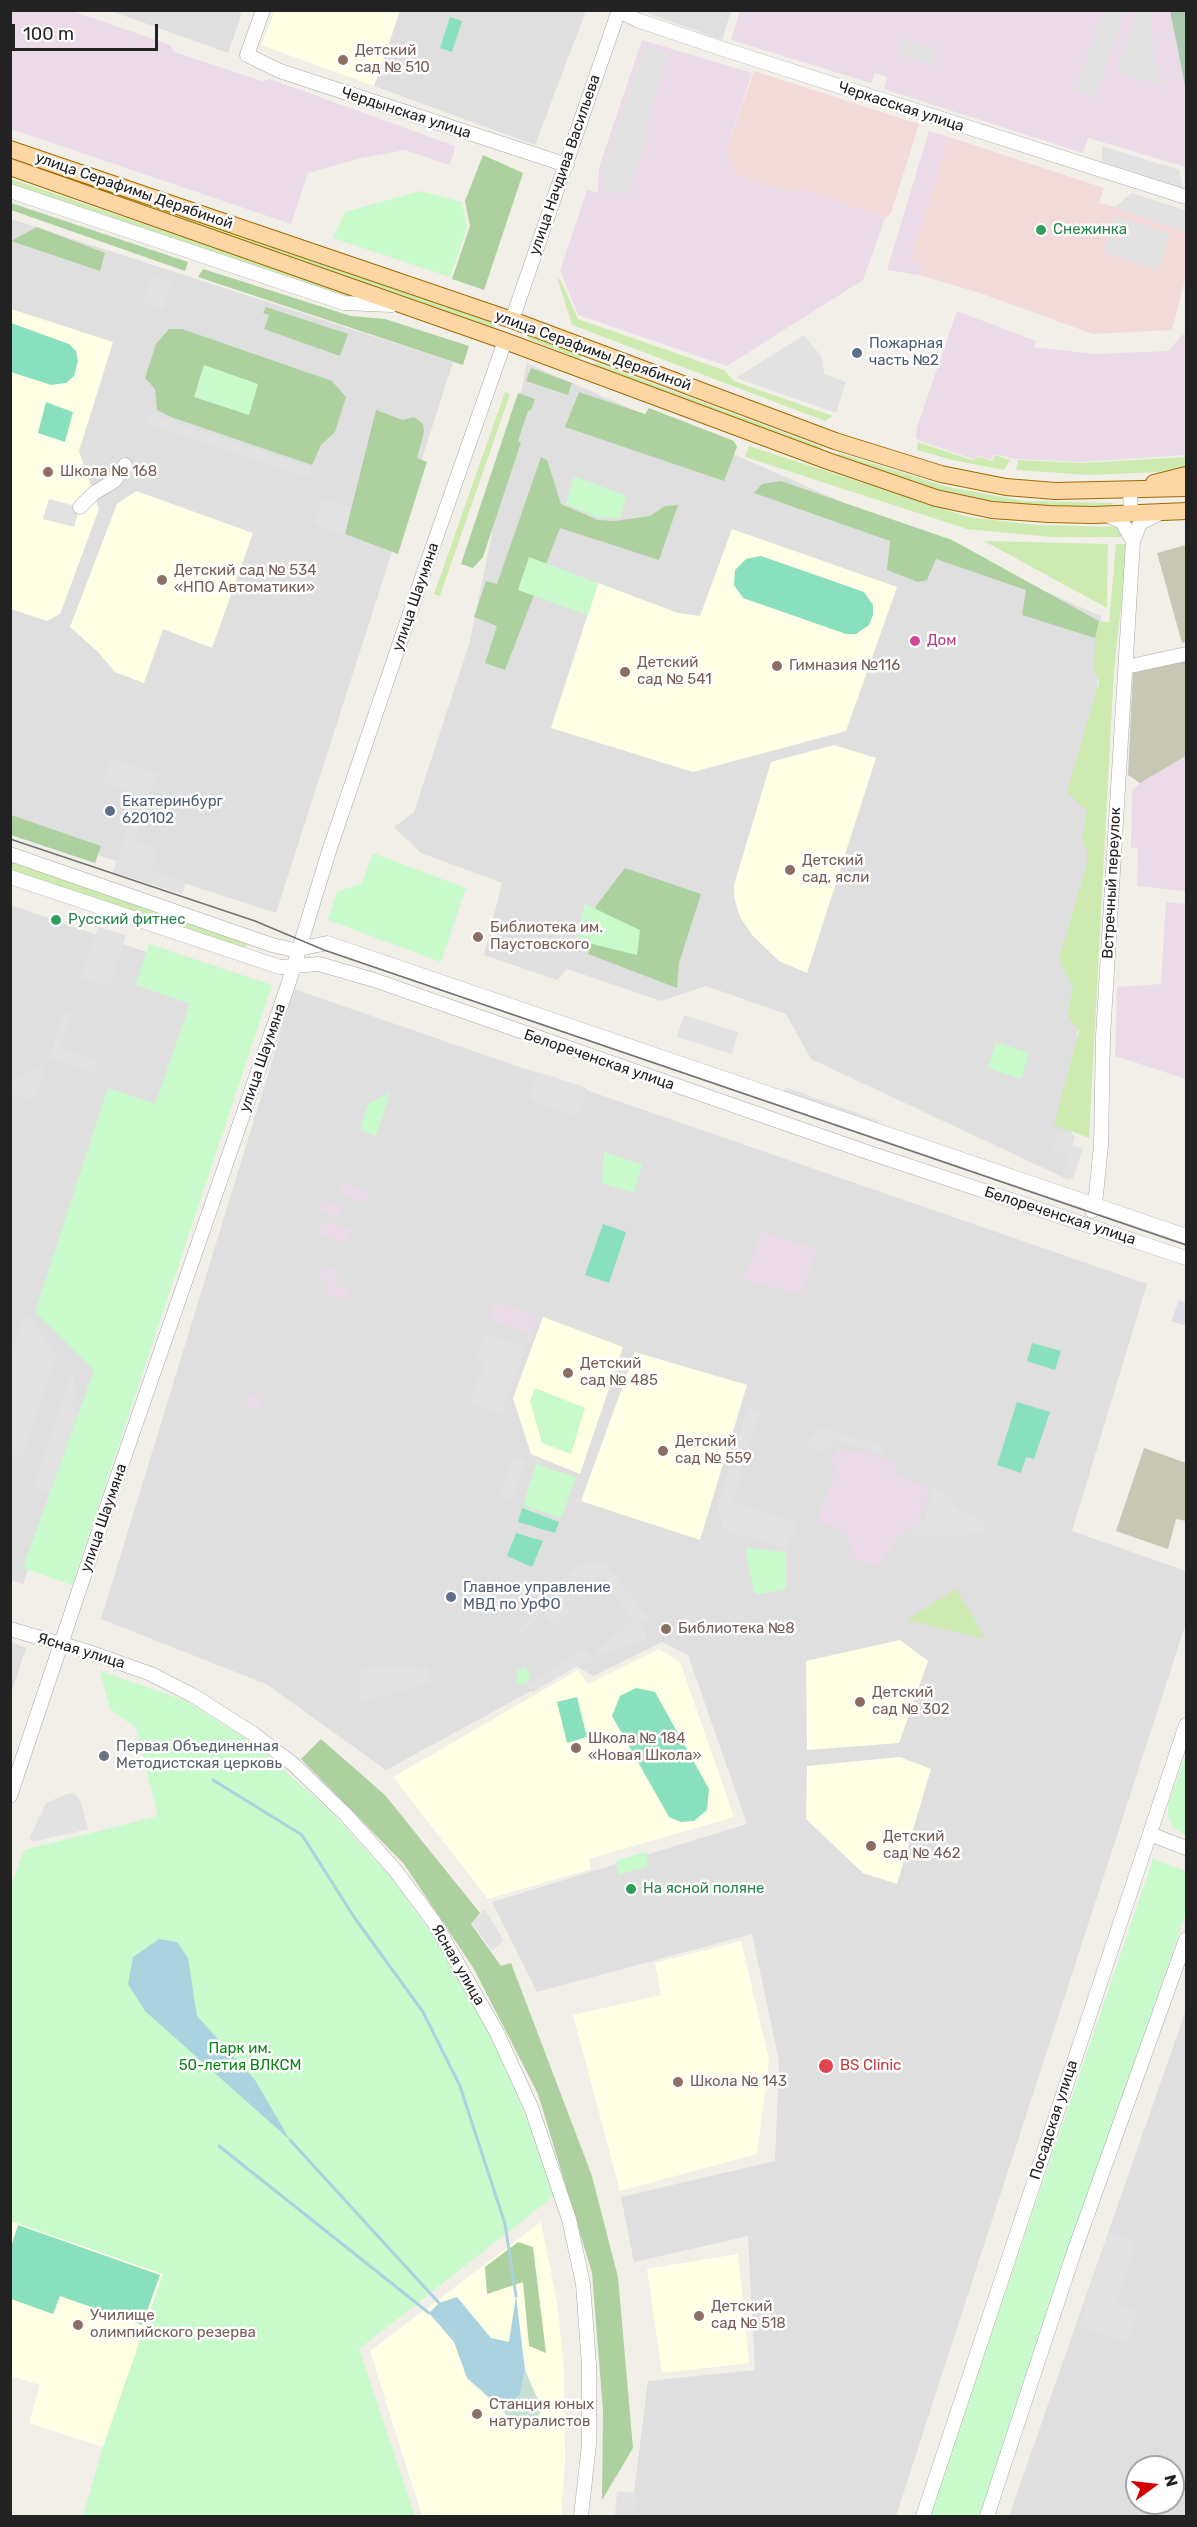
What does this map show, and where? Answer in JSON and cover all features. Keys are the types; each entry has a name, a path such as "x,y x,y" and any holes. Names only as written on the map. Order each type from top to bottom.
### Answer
{"main road":[{"name":"улица Серафимы Дерябиной","path":"10,149 512,320 835,441 941,474 1006,487 1055,491 1186,488"},
{"name":"улица Серафимы Дерябиной","path":"10,167 505,341 828,461 936,498 992,510 1107,515 1186,511"},
{"name":"улица Шаумяна","path":"505,341 512,320"},
{"path":"1131,490 1186,475"}],"street":[{"name":"Чердынская улица","path":"261,11 247,55 280,71 567,165"},
{"name":"улица Начдива Васильева","path":"512,320 619,11"},
{"name":"Черкасская улица","path":"619,11 637,20 723,49 1186,197"},
{"name":"улица Серафимы Дерябиной","path":"10,191 345,303 402,305"},
{"name":"улица Шаумяна","path":"10,1796 294,965 330,848 505,341"},
{"path":"80,507 94,493 114,481 125,465"},
{"path":"1131,490 1131,514"},
{"name":"Встречный переулок","path":"1088,1225 1094,1205 1101,1145 1103,1036 1133,541 1137,526 1143,519 1165,512"},
{"path":"1107,515 1122,522 1133,541"},
{"path":"1126,667 1186,654"},
{"name":"Белореченская улица","path":"10,854 272,945 299,949 311,945 327,944 1186,1236"},
{"name":"Белореченская улица","path":"10,877 280,967 319,964 374,980 824,1137 1186,1258"},
{"name":"Ясная улица","path":"10,1629 151,1674 194,1696 255,1734 293,1764 346,1815 395,1870 434,1922 496,2031 531,2107 565,2206 584,2284 589,2365 589,2444 581,2517"},
{"name":"Посадская улица","path":"923,2517 1186,1725"},
{"path":"1150,1834 1186,1848"},
{"path":"987,2517 1075,2249 1186,1939"}],"shaded area":[{"path":"70,10 170,45 174,52 262,81 270,79 455,146 454,153 449,165 405,150 357,159 308,173 291,224 11,129 11,11"},
{"name":"Детский сад № 510","path":"275,10 400,11 374,86 261,45"},
{"path":"731,10 722,40 647,13 648,11"},
{"path":"111,11 234,11 242,13 228,53"},
{"path":"400,11 586,11 535,145 374,86"},
{"path":"740,11 1170,11 1186,90 1186,167 1088,138 1083,153 884,89 887,77 875,73 871,83 731,40"},
{"path":"1103,11 1125,11 1095,97 1076,90"},
{"path":"1138,11 1150,11 1155,65 1166,87 1116,71"},
{"path":"1170,11 1186,11 1186,90"},
{"path":"903,39 938,51 933,65 898,54"},
{"path":"642,40 752,73 727,149 735,175 794,193 796,188 885,218 863,280 727,366 578,315 560,270 587,190 598,193 599,168"},
{"path":"645,46 668,54 647,122 648,136 627,196 603,188 603,169"},
{"path":"754,71 919,124 891,213 885,218 796,188 794,193 735,175 727,149"},
{"path":"929,131 949,137 909,261 922,264 919,275 887,270"},
{"path":"949,137 1104,188 1099,203 1115,207 1132,193 1186,211 1186,276 1172,330 1093,334 980,293 919,275 922,264 909,261"},
{"path":"1102,146 1179,170 1183,188 1102,162"},
{"path":"1132,193 1186,211 1186,232 1115,208"},
{"path":"1115,216 1170,234 1158,270 1103,252"},
{"path":"11,219 453,362 276,913 11,827"},
{"path":"151,275 172,282 164,309 142,303"},
{"name":"Школа № 168","path":"11,309 113,342 79,451 99,509 60,614 47,621 11,609"},
{"path":"957,311 1036,341 1034,347 1094,354 1168,351 1182,335 1186,335 1186,455 1081,462 1015,459 994,454 991,460 980,456 973,459 920,441 916,437 917,427"},
{"path":"804,335 822,357 824,374 846,382 836,413 736,378"},
{"path":"527,363 1101,616 1069,1180 811,1059 786,1014 706,986 661,1001 567,969 557,980 484,955 502,883 421,853 394,827 414,812 470,641"},
{"path":"149,413 312,468 309,477 146,424"},
{"name":"Детский сад № 534 «НПО Автоматики»","path":"136,491 253,533 212,648 163,629 144,683 115,672 98,652 70,627 117,504"},
{"path":"323,498 351,507 345,534 314,524"},
{"path":"49,499 80,507 74,527 43,519"},
{"name":"Гимназия №116","path":"732,529 897,587 846,731 693,772 551,728 598,583 678,613 700,616"},
{"path":"1186,545 1186,642 1182,643 1157,553"},
{"path":"1186,657 1186,756 1140,783 1128,775 1133,671"},
{"name":"Детский сад, ясли","path":"834,745 876,758 807,973 779,961 753,936 740,917 734,897 734,885 771,762"},
{"path":"1186,756 1186,891 1137,886 1138,849 1131,847 1132,791 1140,783"},
{"path":"112,757 158,774 134,841 157,850 150,870 186,883 182,894 113,872 138,795 103,782"},
{"path":"1166,902 1186,904 1186,1079 1115,1056 1117,987 1161,984"},
{"path":"11,905 232,982 23,1584 11,1580"},
{"path":"98,927 126,935 109,986 81,977"},
{"path":"294,989 1147,1284 1072,1531 1186,1571 1186,1623 896,2516 631,2516 648,2381 755,2370 748,2236 634,2262 621,2197 775,2161 779,2061 752,1934 537,1992 492,1902 747,1824 688,1655 662,1642 593,1676 577,1666 386,1770 266,1684 101,1619"},
{"path":"64,1011 71,1013 61,1049 99,1062 95,1074 49,1059"},
{"path":"684,1015 738,1032 732,1054 677,1037"},
{"path":"41,1065 46,1067 35,1100 11,1092 11,1081"},
{"path":"538,1072 587,1088 579,1116 529,1100"},
{"path":"785,1087 879,1121 877,1129 783,1095"},
{"path":"1059,1130 1075,1135 1073,1145 1083,1148 1073,1179 1063,1176 1069,1155 1053,1150"},
{"path":"343,1183 369,1193 366,1203 339,1194"},
{"path":"323,1200 342,1206 339,1217 320,1211"},
{"path":"324,1221 351,1230 347,1243 320,1234"},
{"path":"762,1232 817,1250 802,1294 743,1280"},
{"path":"323,1267 339,1271 335,1285 350,1289 347,1300 326,1293 329,1283 320,1280"},
{"path":"1179,1300 1186,1303 1186,1326 1171,1321"},
{"path":"495,1302 537,1316 531,1334 489,1319"},
{"path":"26,1313 57,1357 22,1457 11,1453 10,1357"},
{"name":"Детский сад № 485","path":"543,1317 623,1347 580,1474 531,1454 513,1398"},
{"path":"485,1334 525,1347 502,1414 469,1403 484,1365 475,1359"},
{"name":"Детский сад № 559","path":"635,1352 747,1385 700,1540 581,1501"},
{"path":"72,1372 77,1392 72,1405 77,1414 50,1492 33,1486"},
{"path":"251,1394 257,1394 261,1401 257,1408 251,1408 247,1404 247,1398"},
{"path":"748,1408 761,1412 732,1502 797,1524 786,1549 724,1530 717,1508"},
{"path":"822,1428 884,1446 881,1454 835,1439 824,1454 805,1445"},
{"path":"1144,1448 1186,1463 1186,1521 1176,1519 1168,1549 1116,1531"},
{"path":"836,1450 863,1451 892,1461 897,1467 892,1473 930,1489 919,1522 901,1534 878,1566 848,1557 852,1546 843,1531 817,1521 837,1468 831,1465"},
{"path":"513,1457 526,1461 511,1500 499,1494"},
{"path":"933,1488 948,1494 955,1508 986,1522 983,1534 916,1537 908,1532 923,1521"},
{"path":"604,1562 650,1619 640,1624 647,1634 646,1639 599,1656 593,1649 598,1649 633,1620 601,1578 565,1605 571,1611 555,1625 542,1612 514,1642 522,1624 567,1589 561,1580 579,1564"},
{"name":"Детский сад № 302","path":"900,1640 928,1661 899,1743 807,1750 806,1661"},
{"path":"11,1642 26,1648 11,1693"},
{"path":"584,1647 594,1659 589,1663 579,1665 533,1692 526,1687"},
{"name":"Школа № 184 «Новая Школа»","path":"659,1649 680,1662 734,1817 589,1859 591,1869 488,1899 393,1777 578,1670 588,1684"},
{"path":"362,1667 428,1668 429,1682 361,1703 359,1682"},
{"name":"Детский сад № 462","path":"900,1757 931,1769 897,1884 863,1873 806,1819 807,1766"},
{"path":"69,1793 75,1794 80,1800 88,1829 32,1842 30,1837 46,1803"},
{"path":"485,1909 504,1941 492,1951 472,1923"},
{"name":"Школа № 143","path":"741,1941 769,2060 757,2154 620,2191 573,2015 661,1995 655,1963"},
{"path":"1186,2010 1186,2516 1009,2516"},
{"name":"Училище олимпийского резерва","path":"11,2221 163,2274 103,2447 29,2423 40,2385 11,2376"},
{"name":"Станция юных натуралистов","path":"541,2222 557,2302 564,2368 565,2459 561,2516 422,2516 370,2351"},
{"path":"1108,2233 1136,2242 1116,2305 1137,2312 1127,2342 1078,2327"},
{"name":"Детский сад № 518","path":"738,2254 749,2363 662,2373 647,2269"},
{"path":"525,2370 542,2409 531,2429 511,2424 503,2410 520,2395"},
{"path":"617,2491 637,2493 635,2516 615,2516"}],"green space":[{"path":"450,17 462,21 452,52 440,48"},
{"path":"483,155 523,173 484,290 452,279 470,226 465,201"},
{"path":"11,156 493,321 495,327 493,329 11,163"},
{"path":"11,179 360,297 335,295 11,185"},
{"path":"420,191 462,202 467,228 450,277 333,238 345,212"},
{"path":"11,203 188,262 185,271 11,210"},
{"path":"37,227 105,253 100,271 11,241"},
{"path":"203,269 351,316 385,319 469,346 463,365 198,277"},
{"path":"557,277 578,319 724,370 734,381 833,416 825,421 572,325"},
{"path":"266,307 348,334 340,356 264,329 269,315 263,313"},
{"path":"11,323 69,344 76,351 78,361 74,376 66,383 51,385 11,372"},
{"path":"169,329 182,329 332,381 346,397 335,432 321,445 312,465 171,417 157,410 155,389 145,378 156,344"},
{"path":"528,334 582,353 580,359 528,339"},
{"path":"595,362 822,447 821,451 594,368"},
{"path":"204,365 258,384 249,415 194,397"},
{"path":"531,368 572,383 568,395 526,381"},
{"path":"505,392 510,394 440,596 434,594"},
{"path":"579,392 645,414 649,408 734,441 737,447 724,481 565,427"},
{"path":"518,393 535,399 531,410 528,411 518,441 521,442 483,557 473,568 461,564"},
{"path":"46,402 73,412 65,442 38,433"},
{"path":"376,410 403,420 414,417 423,424 424,432 417,458 427,462 398,554 345,534"},
{"path":"918,442 972,460 980,457 992,461 995,455 1010,460 1004,470 952,460 917,450"},
{"path":"749,446 968,517 1036,525 1121,527 1125,537 1052,537 967,529 745,457"},
{"path":"839,453 948,487 1024,501 1113,503 1113,509 1003,503 945,493 838,457"},
{"path":"541,457 547,460 561,504 598,520 615,521 650,516 665,506 678,505 659,560 560,528 505,670 485,663 497,626 474,617 486,581 497,584"},
{"path":"1186,457 1186,467 1158,472 1090,475 1016,470 1018,460 1082,463"},
{"path":"574,477 626,495 620,518 597,517 566,504"},
{"path":"781,481 952,540 1099,621 1095,638 1022,615 1026,590 936,559 927,580 918,582 887,570 890,541 754,493 762,484"},
{"path":"984,541 1108,544 1107,608"},
{"path":"1116,544 1128,544 1114,669 1089,1138 1054,1125 1079,1031 1067,1015 1073,988 1059,959 1087,864 1087,851 1082,839 1087,811 1067,792 1099,682 1094,670 1095,638 1099,621 1109,622"},
{"path":"761,556 864,592 873,605 873,615 869,625 856,634 846,634 743,598 734,585 735,570 746,559"},
{"path":"529,557 598,583 588,615 518,590"},
{"path":"11,815 101,846 95,863 11,835"},
{"path":"373,853 466,888 441,962 328,920 337,892 362,883"},
{"path":"11,861 248,942 245,949 11,870"},
{"path":"625,868 701,894 679,963 677,988 588,954 596,906"},
{"path":"585,904 640,930 637,955 576,940"},
{"path":"149,944 272,985 72,1585 23,1568 94,1370 35,1312 108,1088 155,1104 190,1004 136,985"},
{"path":"996,1042 1029,1053 1021,1079 988,1068"},
{"path":"390,1093 376,1136 360,1130 368,1104"},
{"path":"604,1152 642,1165 634,1193 602,1183"},
{"path":"603,1224 626,1232 609,1283 585,1275"},
{"path":"1032,1343 1061,1351 1055,1370 1027,1361"},
{"path":"535,1388 585,1408 571,1454 542,1443 530,1401"},
{"path":"1017,1402 1050,1412 1034,1459 1026,1457 1021,1473 997,1465"},
{"path":"536,1464 576,1478 561,1518 523,1505"},
{"path":"522,1508 559,1522 555,1533 518,1522"},
{"path":"516,1533 543,1541 532,1567 507,1556"},
{"path":"745,1548 786,1552 786,1589 755,1595"},
{"path":"956,1589 986,1639 906,1620"},
{"path":"525,1667 531,1677 525,1684 516,1683 517,1671"},
{"name":"Парк им. 50-летия ВЛКСМ","path":"100,1671 186,1701 254,1744 328,1809 391,1877 451,1961 503,2061 539,2150 554,2196 359,2349 415,2516 83,2516 103,2447 163,2274 11,2221 10,1889 24,1850 158,1816 136,1728 110,1709"},
{"path":"636,1688 655,1692 709,1789 707,1810 694,1821 681,1822 669,1817 612,1716 620,1696"},
{"path":"577,1697 587,1737 567,1743 557,1702"},
{"path":"321,1739 385,1795 480,1913 471,1924 501,1966 511,1963 592,2176 618,2277 633,2448 602,2500 603,2411 592,2273 538,2094 474,1969 404,1864 301,1759"},
{"path":"1186,1754 1186,1836 1173,1827 1168,1817 1168,1804"},
{"path":"645,1852 649,1866 619,1875 615,1861"},
{"path":"1153,1859 1186,1871 1186,1912 980,2516 929,2516"},
{"path":"18,2225 160,2275 142,2325 60,2296 53,2314 11,2299 11,2247"},
{"path":"518,2242 533,2247 546,2353 529,2346 523,2282 487,2294 485,2267"}],"water":[{"path":"159,1939 177,1942 188,1958 197,2016 255,2080 290,2140 145,2011 128,1984 133,1957"},
{"path":"516,2296 525,2370 520,2395 503,2410 467,2378 454,2342 429,2313 439,2303 457,2297 491,2338 509,2342"}],"waterway":[{"path":"213,1780 302,1835 354,1917 423,2012 460,2086 505,2224 516,2296"},
{"path":"290,2140 439,2303"},
{"path":"219,2146 429,2313"}],"tram line":[{"path":"10,839 255,921 324,950 1186,1245"}],"place":[{"name":"Детский сад № 510","path":"343,60"},
{"name":"Снежинка","path":"1041,230"},
{"name":"Пожарная часть №2","path":"857,353"},
{"name":"Школа № 168","path":"48,472"},
{"name":"Детский сад № 534 «НПО Автоматики»","path":"162,580"},
{"name":"Дом","path":"915,641"},
{"name":"Гимназия №116","path":"777,666"},
{"name":"Детский сад № 541","path":"625,672"},
{"name":"Екатеринбург 620102","path":"110,811"},
{"name":"Детский сад, ясли","path":"790,870"},
{"name":"Русский фитнес","path":"56,920"},
{"name":"Библиотека им. Паустовского","path":"478,937"},
{"name":"Детский сад № 485","path":"568,1373"},
{"name":"Детский сад № 559","path":"663,1451"},
{"name":"Главное управление МВД по УрФО","path":"451,1597"},
{"name":"Библиотека №8","path":"666,1629"},
{"name":"Детский сад № 302","path":"860,1702"},
{"name":"Школа № 184 «Новая Школа»","path":"576,1748"},
{"name":"Первая Объединенная Методистская церковь","path":"104,1756"},
{"name":"Детский сад № 462","path":"871,1846"},
{"name":"На ясной поляне","path":"631,1889"},
{"name":"BS Clinic","path":"826,2066"},
{"name":"Школа № 143","path":"678,2082"},
{"name":"Детский сад № 518","path":"699,2316"},
{"name":"Училище олимпийского резерва","path":"78,2325"},
{"name":"Станция юных натуралистов","path":"477,2414"}]}
